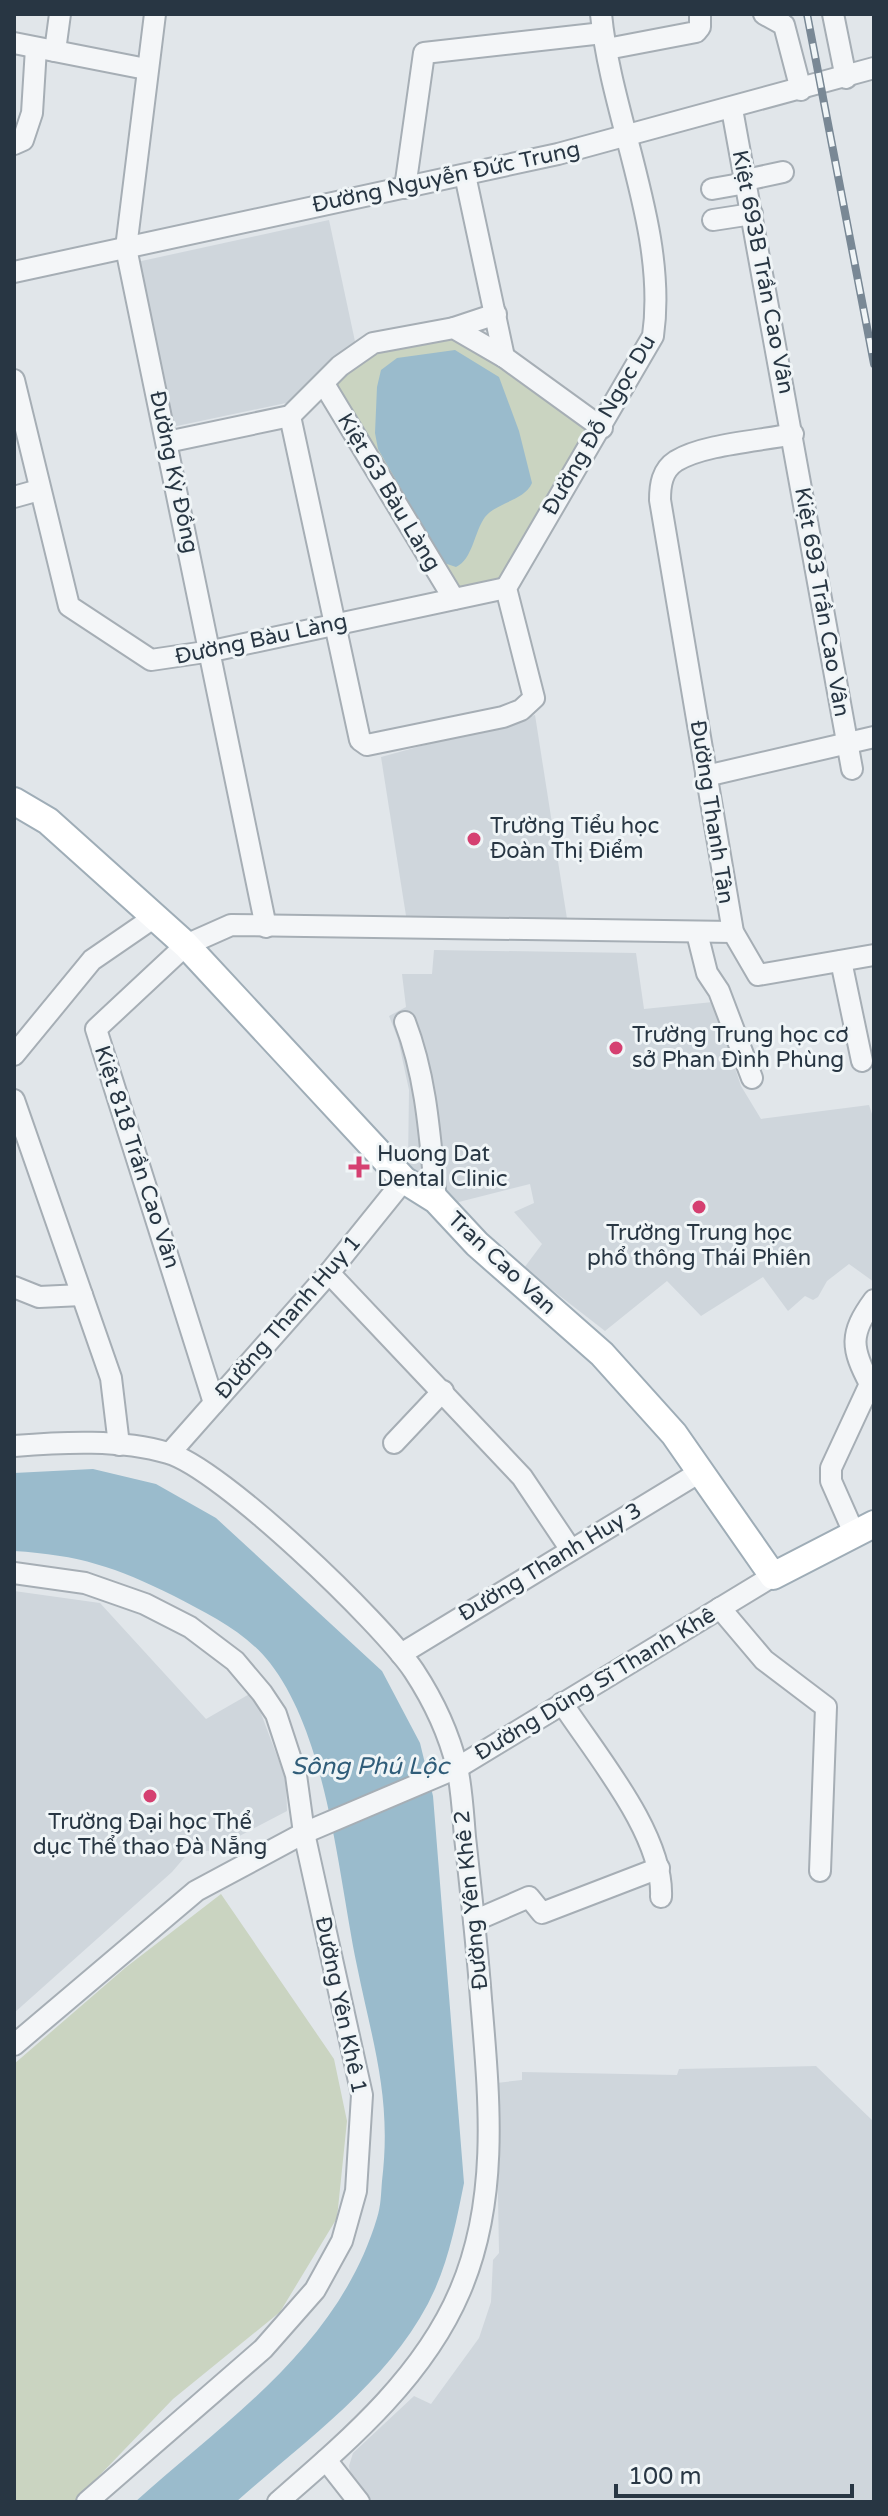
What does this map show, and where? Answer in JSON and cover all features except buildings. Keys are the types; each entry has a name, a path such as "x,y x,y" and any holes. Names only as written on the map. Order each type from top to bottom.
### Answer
{"main road":[{"name":"Tran Cao Van","path":"14,801 48,821 156,916 404,1180 436,1200 477,1244 602,1354 674,1434 773,1576"},
{"path":"773,1576 864,1528"}],"street":[{"path":"19,142 32,113 46,49 60,14"},
{"name":"Đường Kỳ Đồng","path":"155,14 126,248 212,651 266,927"},
{"path":"405,188 424,53 604,32 696,32 700,27 700,14"},
{"path":"833,14 846,78"},
{"path":"775,16 801,90"},
{"name":"Đường Đỗ Ngọc Du","path":"506,588 653,336 657,308 649,245 604,32"},
{"path":"14,43 146,69"},
{"name":"Đường Nguyễn Đức Trung","path":"14,272 465,175 732,109 874,68"},
{"name":"Kiệt 693B Trần Cao Vân","path":"732,109 793,434"},
{"path":"712,189 783,172"},
{"path":"465,175 504,357"},
{"path":"713,220 752,214"},
{"path":"167,442 290,416 340,366 373,343 454,328 496,314"},
{"path":"454,328 504,357 602,428"},
{"name":"Đường Bàu Làng","path":"14,380 64,595 77,613 151,660 212,651 506,588"},
{"name":"Kiệt 63 Bàu Làng","path":"324,384 454,599"},
{"path":"290,416 360,740 367,745 503,717 521,710 534,698 506,588"},
{"name":"Kiệt 693 Trần Cao Vân","path":"793,434 852,769"},
{"name":"Đường Thanh Tân","path":"186,945 231,925 733,932 660,500 662,478 676,461 697,453 793,434"},
{"path":"14,497 39,490"},
{"path":"706,776 874,737"},
{"path":"14,1055 92,960 156,916"},
{"path":"733,932 758,975 874,955"},
{"path":"697,933 707,973 719,991 752,1078"},
{"name":"Kiệt 818 Trần Cao Vân","path":"186,945 96,1029 214,1403"},
{"path":"841,961 862,1061"},
{"path":"405,1022 417,1053 425,1090 436,1200"},
{"path":"14,1100 111,1378 119,1445"},
{"name":"Đường Thanh Huy 1","path":"170,1453 329,1273 404,1180"},
{"path":"329,1273 522,1477 571,1550"},
{"path":"14,1287 39,1297 82,1295"},
{"path":"864,1528 831,1481 831,1468 872,1383 854,1347 857,1330 874,1300"},
{"path":"394,1443 443,1391"},
{"name":"Đường Yên Khê 2","path":"14,1446 119,1445 170,1453 216,1479 246,1503 401,1654 436,1708 457,1768 474,1921 490,2131 480,2228 460,2291 418,2364 385,2403 278,2502"},
{"name":"Đường Thanh Huy 3","path":"401,1654 700,1472"},
{"name":"Đường Yên Khê 1","path":"14,1573 54,1576 121,1595 190,1627 235,1661 276,1714 296,1775 304,1833 362,2095 356,2191 342,2241 315,2290 271,2341 87,2502"},
{"name":"Đường Dũng Sĩ Thanh Khê","path":"14,2045 196,1891 304,1833 457,1768 773,1576"},
{"path":"720,1608 764,1660 826,1707 820,1871"},
{"path":"562,1703 648,1835 659,1868 661,1897"},
{"path":"474,1921 529,1897 542,1913 659,1868"},
{"path":"326,2460 359,2502"}],"shaded area":[{"path":"329,220 356,346 291,402 172,427 137,262"},
{"name":"Trường Tiểu học Đoàn Thị Điểm","path":"535,715 568,925 407,922 381,757"},
{"path":"434,950 636,953 644,1009 713,1002 741,1086 761,1119 869,1105 874,1120 874,1282 849,1264 827,1281 818,1297 813,1300 805,1296 788,1311 763,1277 701,1316 667,1281 605,1331 524,1268 542,1244 514,1212 534,1203 530,1184 447,1205 408,1163 409,1090 398,1039 389,1016 406,1007 402,974 432,974"},
{"name":"Trường Đại học Thể dục Thể thao Đà Nẵng","path":"14,1591 100,1603 206,1719 253,1692 286,1780 287,1811 211,1851 190,1851 172,1872 14,2013"},
{"path":"816,2066 874,2122 874,2502 371,2502 351,2478 349,2466 353,2453 414,2396 431,2404 479,2338 491,2302 493,2260 499,2253 496,2083 522,2080 522,2072 677,2075 679,2069"}],"green space":[{"path":"439,332 502,357 588,430 503,583 452,593 331,390 368,354"},
{"path":"221,1894 334,2059 347,2121 337,2218 280,2312 173,2399 74,2502 14,2502 14,2064 125,1968"}],"water":[{"path":"455,350 499,377 519,431 532,483 523,494 485,517 470,552 456,567 444,563 378,449 375,433 381,370 397,358"},
{"name":"Sông Phú Lộc","path":"93,1469 156,1484 216,1518 382,1671 420,1743 433,1796 464,2183 449,2250 435,2289 397,2351 348,2405 236,2502 135,2502 277,2376 309,2342 336,2304 360,2263 377,2218 384,2151 383,2097 318,1768 290,1694 270,1663 250,1642 226,1625 134,1577 78,1559 14,1551 14,1473"}],"railway":[{"path":"807,14 874,364"}],"place":[{"name":"Trường Tiểu học Đoàn Thị Điểm","path":"474,839"},
{"name":"Trường Trung học cơ sở Phan Đình Phùng","path":"616,1048"},
{"name":"Huong Dat Dental Clinic","path":"359,1167"},
{"name":"Trường Trung học phổ thông Thái Phiên","path":"699,1207"},
{"name":"Trường Đại học Thể dục Thể thao Đà Nẵng","path":"150,1796"}]}
